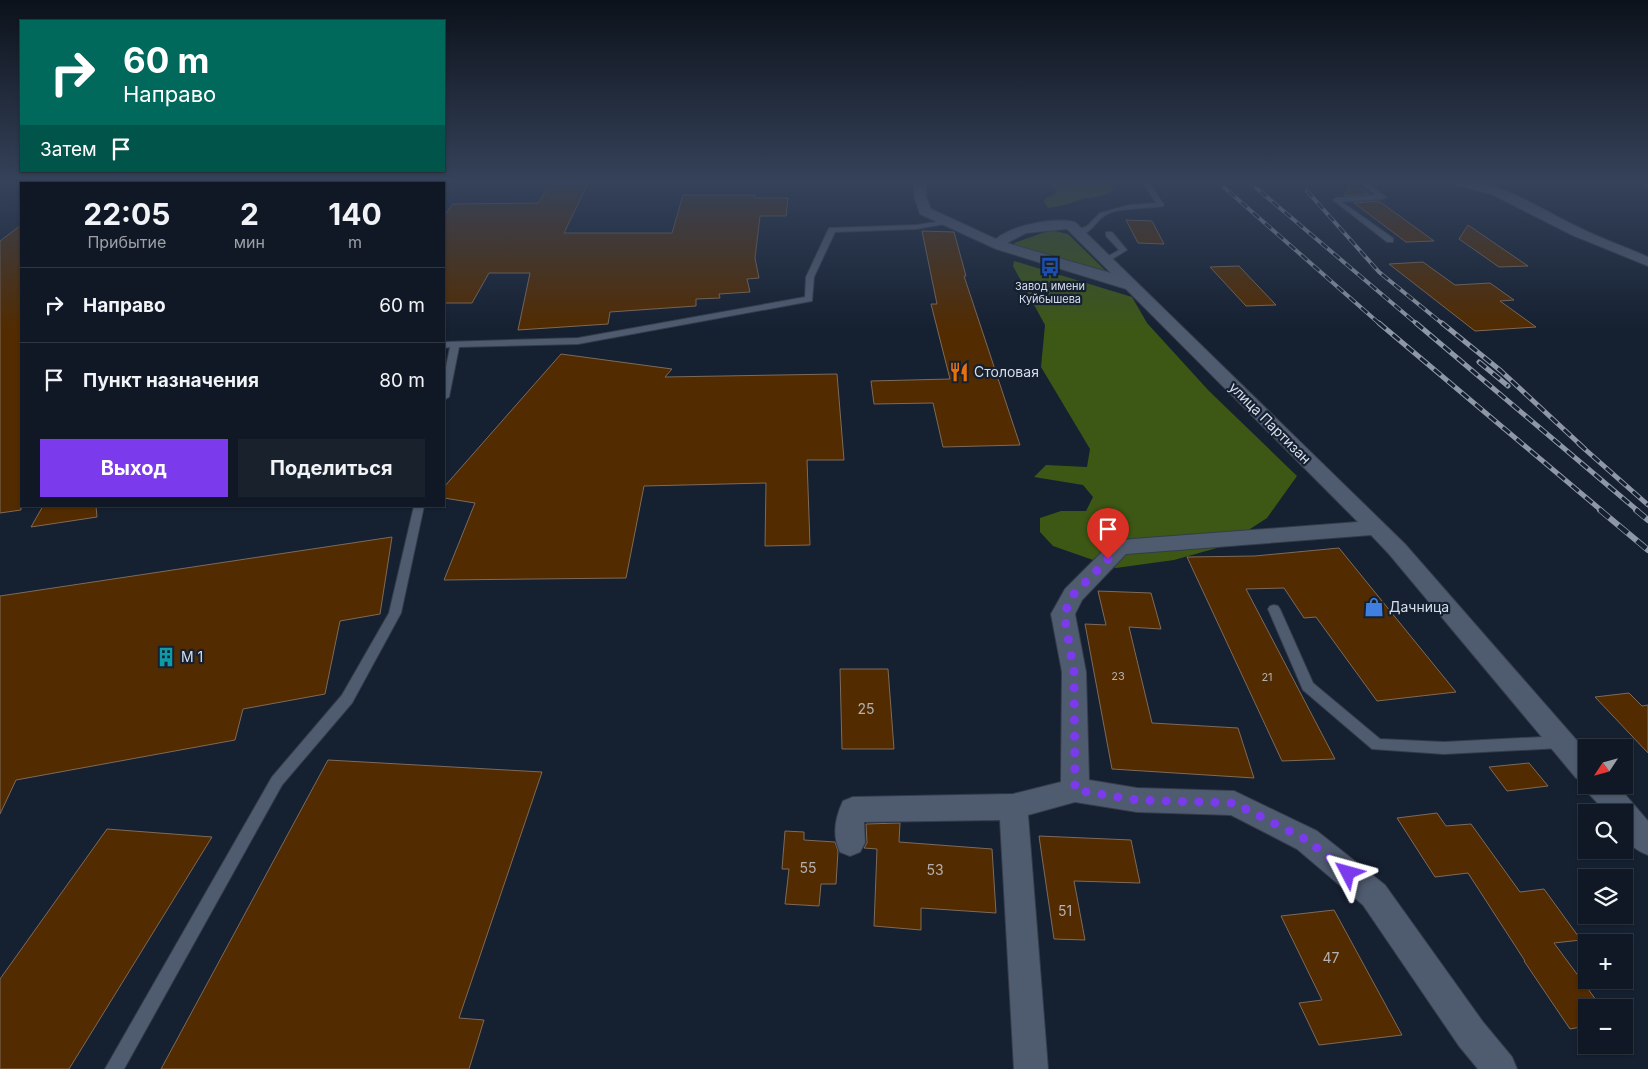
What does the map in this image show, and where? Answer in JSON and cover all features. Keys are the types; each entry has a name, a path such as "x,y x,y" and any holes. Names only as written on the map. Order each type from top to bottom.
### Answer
{"street":[{"path":"965,231 980,239 1107,277 1135,290"},
{"name":"улица Партизан","path":"998,244 1008,234 1019,231"},
{"path":"1575,231 1648,262"},
{"name":"улица Партизан","path":"1077,233 1397,549 1578,761"},
{"path":"1075,790 1074,672 1064,614 1073,595 1120,547 1376,528"},
{"path":"850,843 850,822 853,810 1013,807 1075,790 1137,800 1234,803 1307,840 1374,895 1471,1034 1500,1069"},
{"path":"1607,794 1615,804"},
{"path":"1013,807 1031,1069"},
{"path":"1633,825 1648,842"}],"lane":[{"path":"445,345 578,340 809,298 810,277 832,231"},
{"path":"1077,233 1082,231"},
{"path":"1378,231 1390,240"},
{"path":"1106,261 1123,250 1109,234"},
{"path":"445,392 455,346"},
{"path":"114,1069 277,781 347,699 395,613 419,507"},
{"path":"1274,609 1308,686 1377,745 1444,748 1562,742"}],"green space":[{"path":"1048,231 1068,234 1106,271 1015,245 1014,243"},
{"path":"1014,261 1132,297 1147,323 1209,391 1297,476 1267,518 1224,546 1174,560 1116,568 1053,546 1040,532 1040,518 1061,511 1086,511 1093,497 1083,485 1034,477 1046,465 1087,467 1090,449 1041,367 1045,325 1013,266"}],"building":[{"path":"13,231 20,231 21,510 0,513 0,241"},
{"path":"445,231 672,233 673,231 758,231 755,258 759,278 747,279 750,292 719,294 720,298 696,299 696,306 610,312 608,324 518,330 530,273 489,273 472,303 445,303"},
{"path":"922,231 954,232 966,276 964,276 1020,445 943,447 933,403 874,404 871,381 950,379 931,304 937,304"},
{"path":"1132,231 1157,231 1164,244 1138,243"},
{"path":"1391,231 1420,231 1434,241 1406,242"},
{"path":"1464,231 1477,231 1528,266 1499,267 1459,239"},
{"path":"1423,262 1455,285 1490,283 1514,300 1500,301 1536,327 1475,331 1389,264"},
{"path":"1239,266 1276,305 1246,306 1210,267"},
{"path":"561,354 672,369 665,377 837,374 844,460 807,460 810,545 765,546 766,483 644,486 626,578 444,580 475,503 445,498 445,486"},
{"path":"42,507 96,507 97,517 31,527"},
{"name":"M 1","path":"392,537 380,614 340,621 325,694 243,709 235,740 16,780 0,814 0,596"},
{"path":"1339,548 1456,692 1377,701 1316,617 1304,618 1284,588 1246,589 1335,759 1282,761 1187,557 1255,556"},
{"path":"1098,591 1151,593 1161,629 1129,627 1152,723 1238,728 1254,778 1112,769 1085,624 1106,625"},
{"path":"840,669 888,669 894,749 842,749"},
{"path":"1629,693 1642,706 1648,705 1648,753 1595,697"},
{"path":"328,760 542,772 459,1018 484,1020 469,1069 161,1069"},
{"path":"1529,763 1548,786 1507,791 1489,767"},
{"path":"1437,813 1446,826 1471,824 1520,892 1544,889 1578,936 1578,940 1554,943 1578,976 1578,989 1588,989 1595,999 1578,999 1578,1028 1570,1029 1468,873 1435,877 1397,818"},
{"path":"900,823 899,842 992,849 996,913 921,908 921,930 874,926 877,849 864,848 867,843 866,824"},
{"path":"107,829 212,837 69,1069 0,1069 0,979"},
{"path":"785,831 804,832 804,840 835,842 838,851 836,884 821,884 819,906 785,904 789,869 782,869"},
{"path":"1039,836 1131,840 1140,883 1074,881 1085,940 1054,939"},
{"path":"1334,910 1402,1035 1319,1045 1299,1003 1322,1000 1281,916"}],"railway":[{"path":"1274,231 1381,325"},
{"path":"1307,231 1418,325"},
{"path":"1342,231 1379,272 1444,325"},
{"path":"1379,323 1602,511"},
{"path":"1416,323 1638,511"},
{"path":"1442,323 1501,371 1585,449"},
{"path":"1479,362 1508,386"},
{"path":"1579,444 1648,505"},
{"path":"1600,510 1648,550"},
{"path":"1636,510 1648,520"}],"place":[{"name":"Завод имени Куйбышева","path":"1050,267"},
{"name":"Столовая","path":"959,372"},
{"name":"Дачница","path":"1374,607"},
{"name":"M 1","path":"166,657"}],"route":[{"path":"1108,559 1073,595 1064,614 1074,672 1075,790 1137,800 1234,803 1307,840 1348,873"}]}
